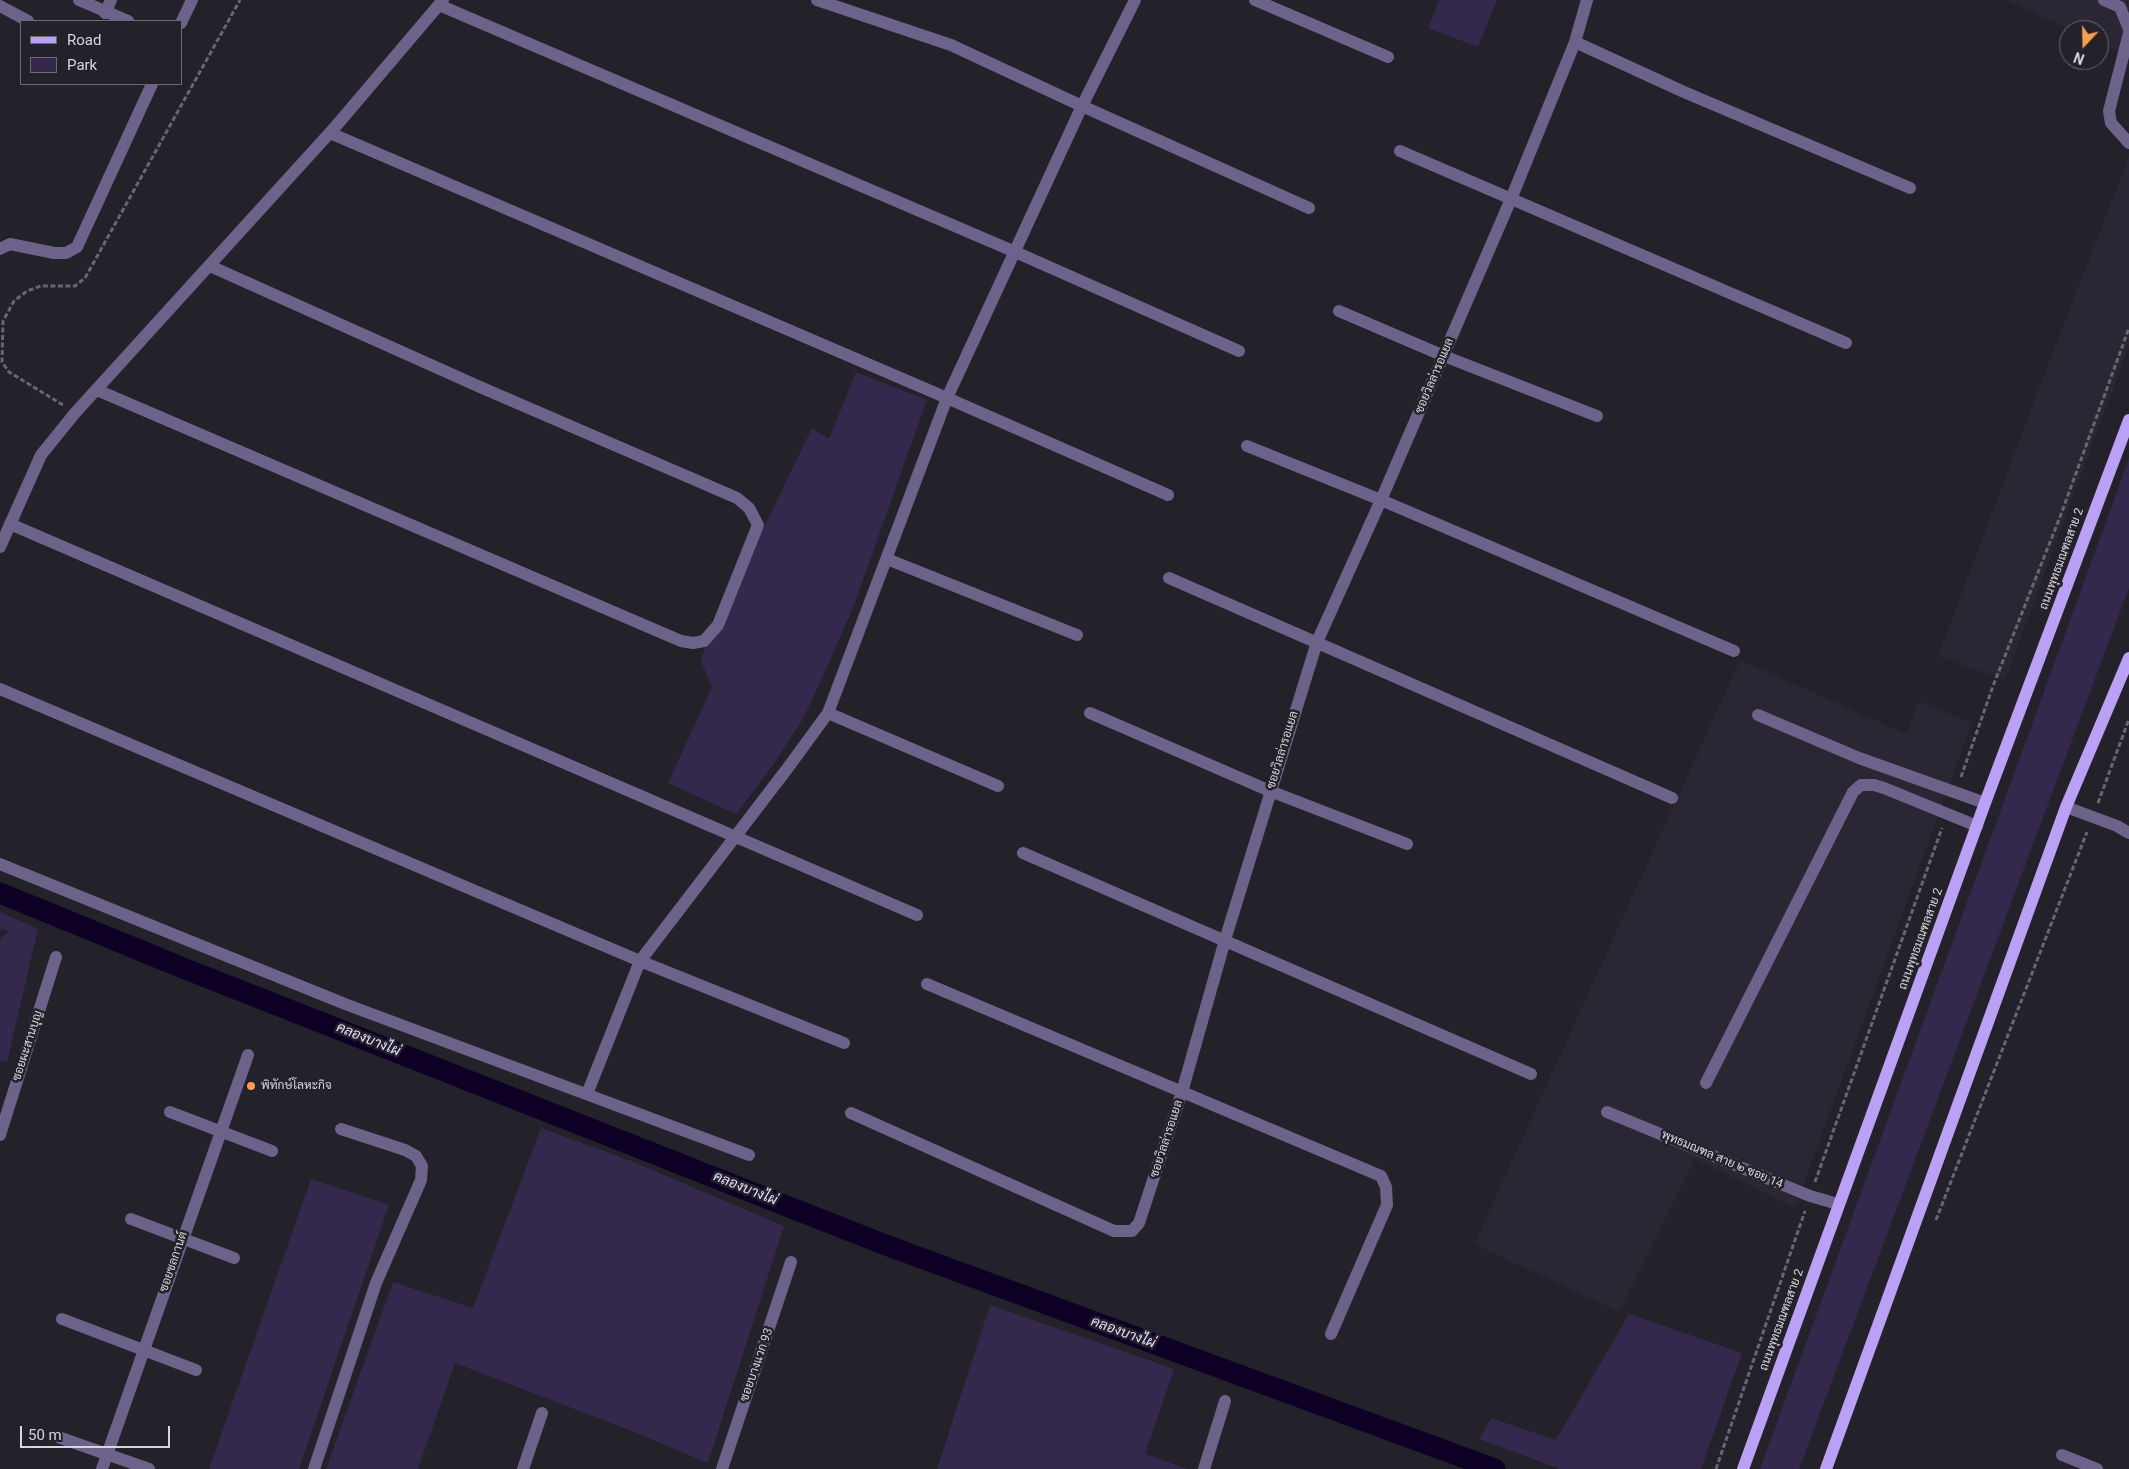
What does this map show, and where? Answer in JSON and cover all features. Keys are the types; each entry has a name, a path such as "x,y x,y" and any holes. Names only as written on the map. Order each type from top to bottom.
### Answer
{"main road":[{"name":"ถนนพุทธมณฑลสาย 2","path":"1743,1469 1985,803 2129,420"},
{"path":"1826,1469 2066,807 2128,662"}],"street":[{"path":"79,0 105,13 125,20"},
{"path":"105,13 111,0"},
{"path":"182,21 192,0"},
{"path":"817,0 951,45 1309,208"},
{"path":"587,1094 640,961 828,713 947,398 1082,106 1135,0"},
{"path":"1255,0 1388,57"},
{"name":"ซอยวิลล่ารอแยล","path":"851,1113 1114,1231 1132,1231 1139,1223 1182,1092 1225,940 1317,642 1381,500 1511,199 1575,42 1587,0"},
{"path":"2104,0 2120,7 2129,29"},
{"path":"0,547 41,456 75,413 330,133 441,2 1014,251 1238,351"},
{"path":"0,6 26,20"},
{"path":"2129,33 2109,111 2111,122 2129,143"},
{"path":"1575,42 1684,92 1910,188"},
{"path":"0,249 10,244 66,254 77,247 152,85"},
{"path":"330,133 1168,495"},
{"path":"1400,151 1846,343"},
{"path":"97,390 681,641 693,643 704,641 718,625 758,524 749,508 737,498 480,387 210,266"},
{"path":"1339,311 1444,356 1597,416"},
{"path":"1247,446 1381,500 1734,651"},
{"path":"10,524 917,915"},
{"path":"887,559 1076,635"},
{"path":"1169,578 1672,798"},
{"path":"0,689 640,961 844,1043"},
{"path":"828,713 998,786"},
{"path":"1090,713 1270,791 1407,844"},
{"path":"1758,715 1859,758 1985,803"},
{"path":"1706,1083 1854,792 1861,785 1874,785 1977,826"},
{"path":"2066,807 2117,826 2129,833"},
{"path":"1023,853 1531,1074"},
{"path":"0,864 345,1004 749,1155"},
{"name":"ซอยผะสานบุญ","path":"0,1135 56,957"},
{"path":"927,984 1381,1176 1386,1187 1387,1205 1331,1334"},
{"name":"ซอยชลกานต์","path":"102,1469 248,1055"},
{"path":"170,1112 272,1151"},
{"name":"พุทธมณฑล สาย ๒ ซอย 14","path":"1607,1112 1810,1196 1838,1204"},
{"path":"314,1469 376,1283 421,1180 422,1166 416,1156 405,1150 341,1129"},
{"path":"131,1219 234,1258"},
{"name":"ซอยบางแวก 93","path":"722,1469 791,1262"},
{"path":"62,1319 196,1370"},
{"path":"1204,1469 1225,1401"},
{"path":"523,1469 542,1413"},
{"path":"58,1437 149,1469"},
{"path":"2062,1455 2096,1469"}],"path":[{"path":"1956,793 1993,686 2060,517 2129,328"},
{"path":"1935,1222 2093,818 2129,719"},
{"path":"1716,1469 1810,1196 1947,814"}],"shaded area":[{"path":"2005,0 2129,0 2129,56 2109,47 2109,20 2059,20 2059,24"},
{"path":"2129,157 2129,346 2005,680 1938,656 2050,359"},
{"path":"1740,660 1906,734 1919,701 1972,723 1795,1208 1695,1159 1619,1312 1474,1244"}],"green space":[{"path":"1439,0 1497,0 1478,47 1428,28"},
{"path":"856,372 927,400 854,605 828,665 804,717 775,762 736,814 668,783 712,687 700,659 812,428 829,439"},
{"path":"2129,459 2129,588 1799,1469 1760,1469"},
{"path":"0,912 38,929 7,1062 0,1060 0,940 9,931 0,929"},
{"path":"541,1128 631,1161 784,1226 708,1463 629,1430 455,1363 418,1469 326,1469 393,1282 473,1308"},
{"path":"311,1179 389,1205 299,1469 209,1469"},
{"path":"990,1305 1174,1369 1145,1454 1187,1469 937,1469"},
{"path":"1629,1314 1742,1353 1701,1469 1560,1469 1479,1439 1491,1418 1556,1440"}],"waterway":[{"name":"คลองบางไผ่","path":"0,893 183,968 883,1244 1495,1469"}],"place":[{"name":"พิทักษ์โลหะกิจ","path":"251,1086"}]}
